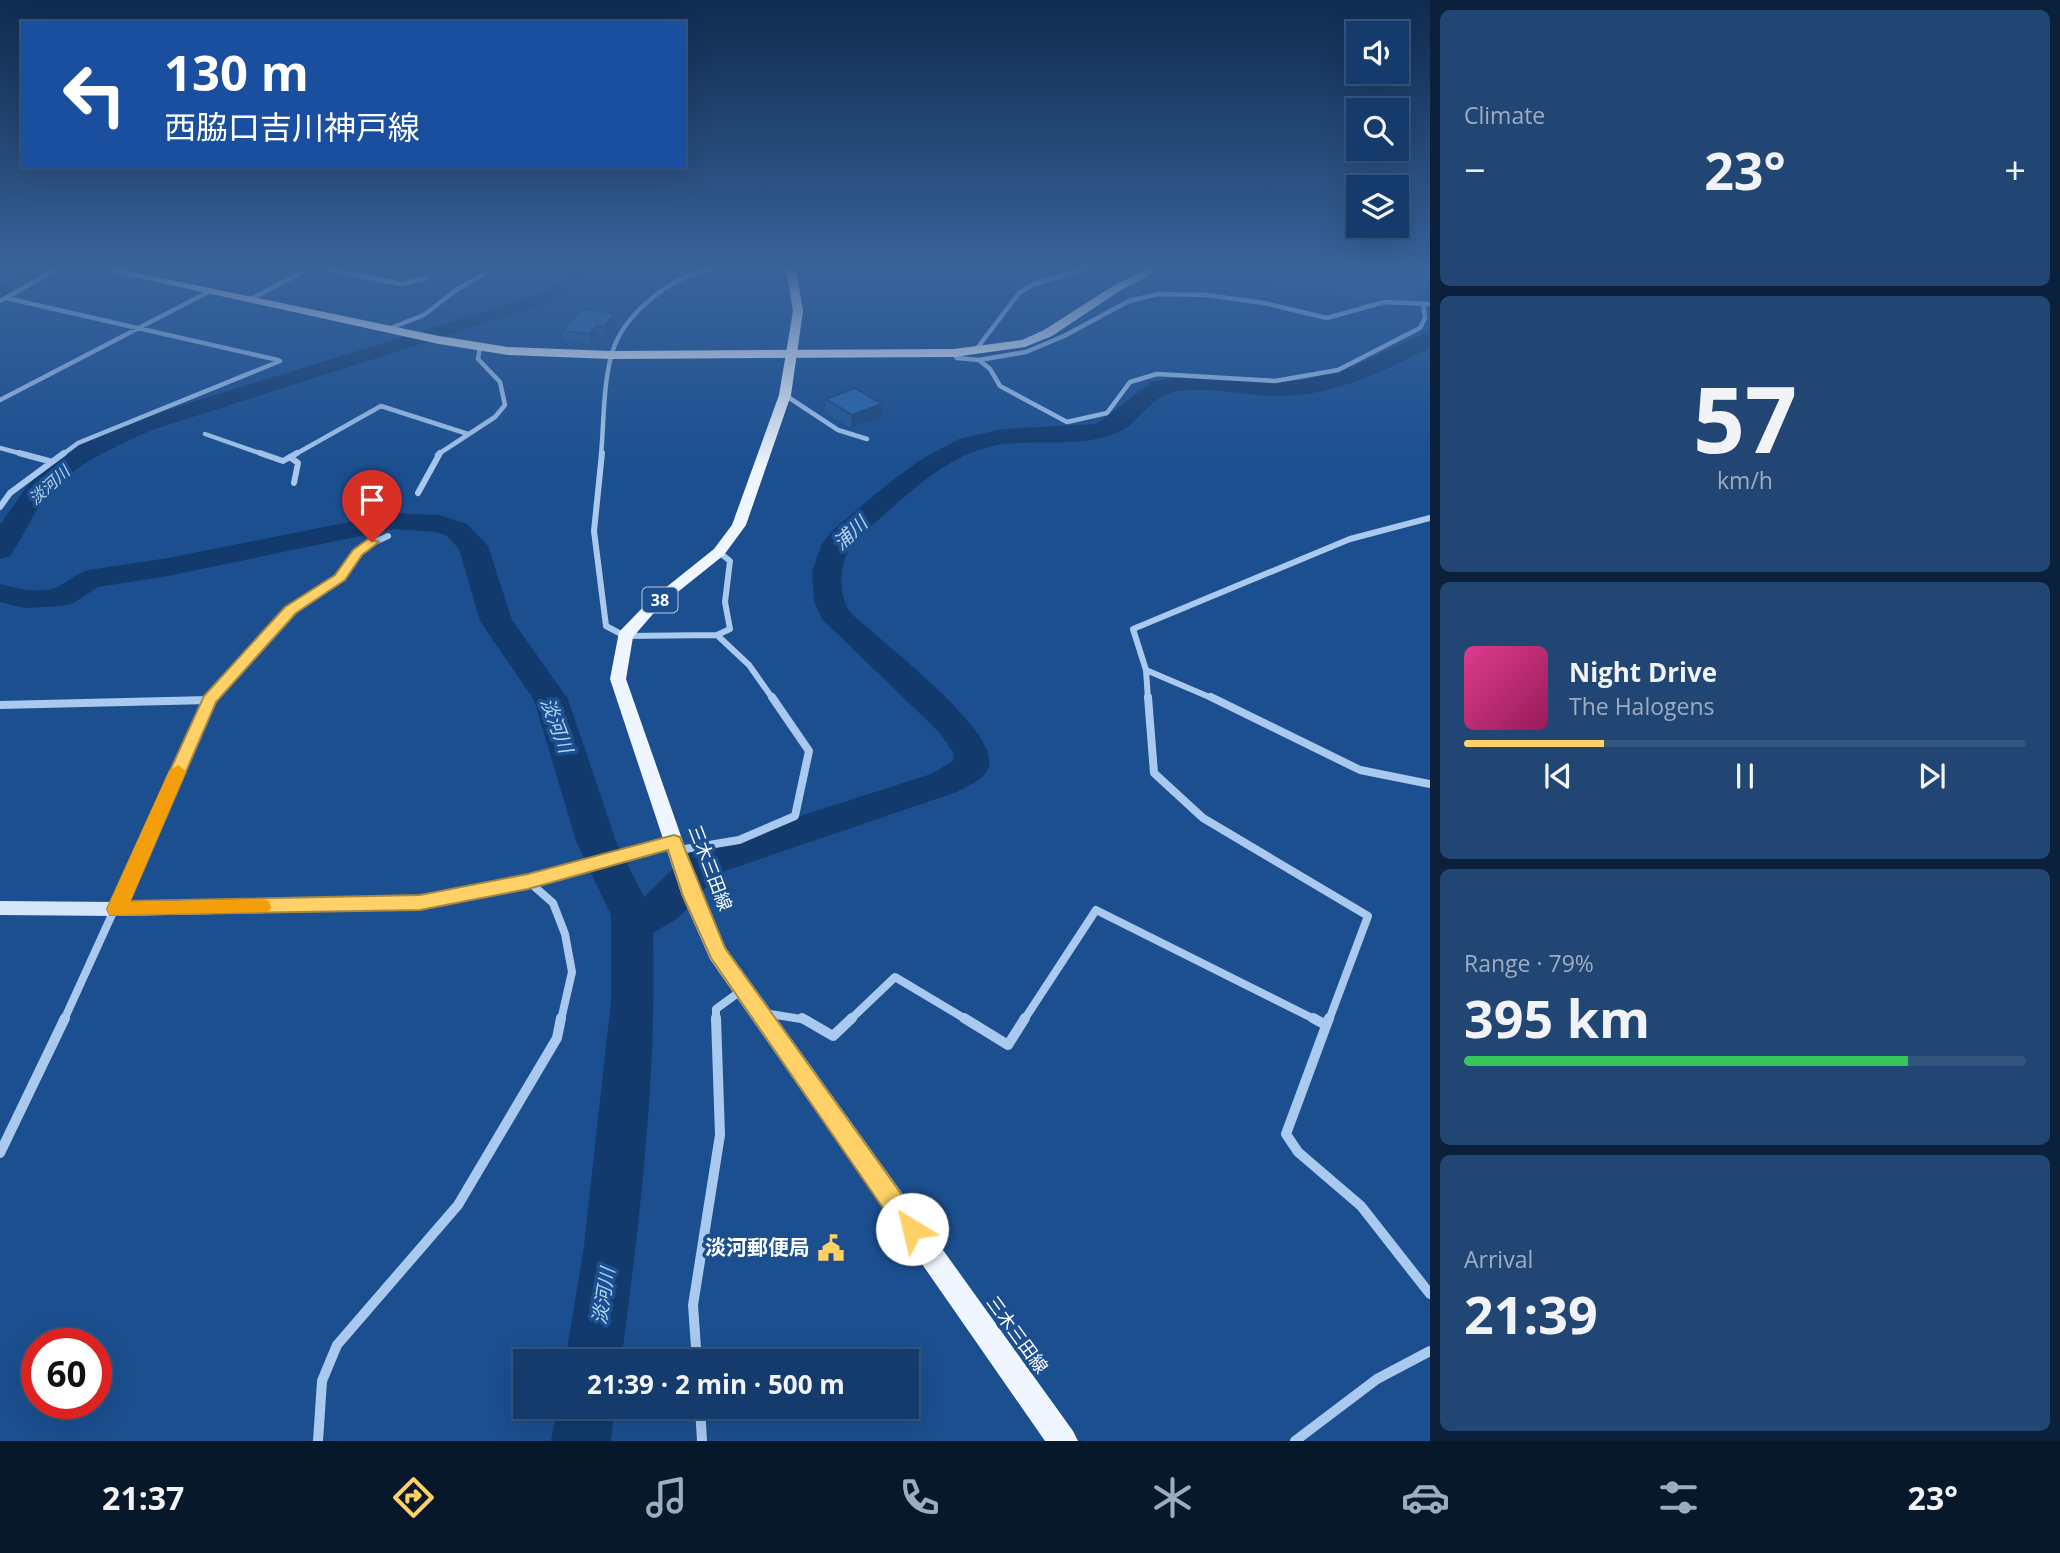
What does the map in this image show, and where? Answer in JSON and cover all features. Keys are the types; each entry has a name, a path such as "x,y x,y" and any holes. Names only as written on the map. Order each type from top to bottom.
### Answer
{"highway":[{"path":"416,335 519,352 611,355 954,353 977,356 1025,344 1043,335"}],"main road":[{"name":"38","path":"625,636 654,604 719,552 739,525 785,395 794,335"},
{"name":"三木三田線","path":"625,636 618,678 692,896 718,953 1063,1441"},
{"path":"0,908 117,909 420,903 528,881 655,847 677,852"}],"street":[{"path":"0,400 124,335"},
{"path":"0,507 10,493 49,461 78,443 280,361 169,335"},
{"path":"619,335 611,355 594,531 606,626 625,636 717,635 730,629 724,602 730,561 719,552"},
{"path":"977,356 991,335"},
{"path":"977,356 1026,352 1065,335"},
{"path":"977,356 990,369 1000,386 1067,422 1107,413 1130,382 1157,374 1275,381 1338,370 1406,335"},
{"path":"418,493 437,455 495,417 505,405 500,382 478,359 480,347"},
{"path":"785,395 838,430 867,439"},
{"path":"205,434 283,461 381,406 468,434"},
{"path":"0,448 49,461"},
{"path":"290,457 298,463 294,483"},
{"path":"1430,518 1350,539 1133,629 1146,670 1154,773 1203,818 1368,916 1286,1135 1298,1152 1362,1206 1430,1294"},
{"path":"0,1153 117,909 209,700 290,610 340,578 366,546 388,536"},
{"path":"677,852 704,850 781,824 795,816 809,751 749,665 717,635"},
{"path":"1146,670 1173,679 1360,770 1430,783"},
{"path":"0,705 209,700"},
{"path":"318,1441 322,1381 337,1345 458,1205 557,1038 572,972 565,934 553,903 528,881"},
{"path":"758,1013 791,1013 814,1021 833,1036 895,977 1008,1045 1096,911 1326,1025"},
{"path":"696,1349 693,1305 720,1135 716,1009 743,989"},
{"path":"1295,1441 1377,1379 1430,1351"},
{"path":"701,1419 702,1441"}],"building":[{"path":"855,388 882,404 852,415 826,399"}],"waterway":[{"name":"淡河川","path":"0,550 22,510 42,485 68,463 112,438 143,425 432,335"},
{"name":"浦川","path":"632,922 645,919 663,906 705,862 944,783 971,767 972,752 951,724 833,612 828,590 828,562 837,544 844,535 912,478 949,454 989,439 1091,433 1105,429 1123,419 1151,393 1174,384 1202,382 1272,389 1305,388 1361,372 1430,338"},
{"name":"淡河川","path":"0,593 24,599 61,597 89,579 168,567 394,521 439,524 457,530 473,546 496,621 551,699 596,841 632,915 632,922"},
{"name":"淡河川","path":"595,1349 610,1246 633,1001 632,922"},
{"name":"淡河川","path":"581,1441 584,1419"}],"slow traffic":[{"path":"178,771 117,909 262,907"}],"place":[{"name":"淡河郵便局","path":"831,1248"}],"route":[{"path":"372,542 357,553 340,578 290,610 209,700 117,909 420,903 528,881 674,842 692,896 718,953 912,1229"}]}
